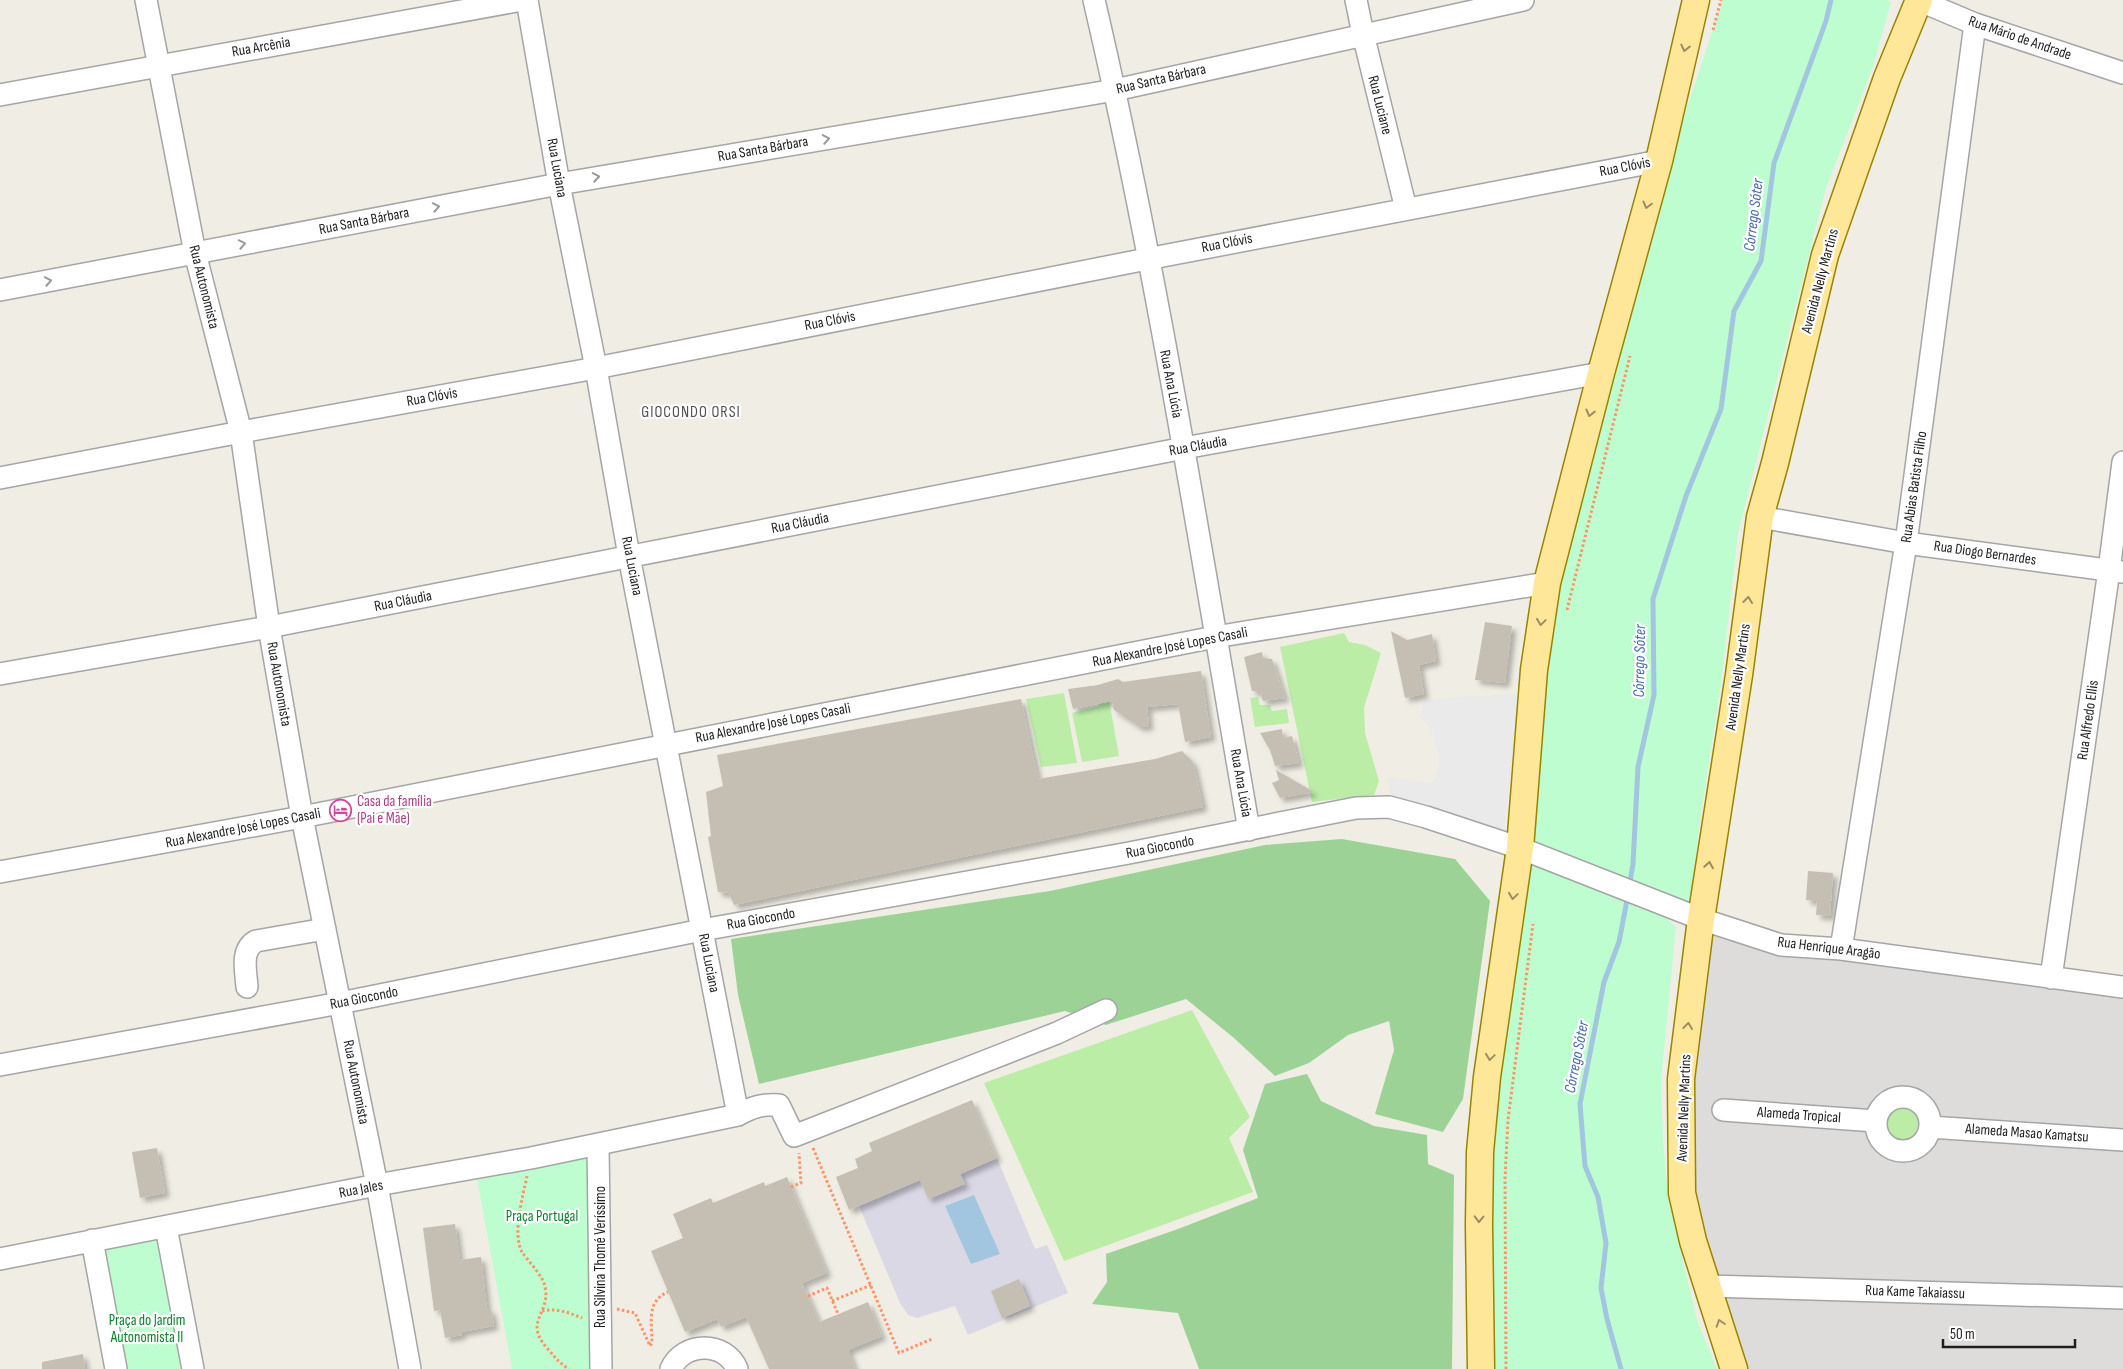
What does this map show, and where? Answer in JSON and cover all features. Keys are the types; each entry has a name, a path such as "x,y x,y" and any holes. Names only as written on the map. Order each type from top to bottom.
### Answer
{"main road":[{"path":"1481,1369 1480,1152 1487,1077 1520,848 1534,670 1547,583 1601,373 1659,161 1696,0"},
{"name":"Avenida Nelly Martins","path":"1734,1369 1693,1241 1682,1193 1682,1079 1701,919 1739,675 1760,517 1775,463 1825,255 1887,78 1919,0"}],"street":[{"name":"Rua Autonomista","path":"146,0 194,253 241,432 269,626 302,817 377,1185 410,1369"},
{"name":"Rua Arcênia","path":"0,95 522,0"},
{"name":"Rua Luciana","path":"527,0 559,184 596,368 629,556 702,930 730,1117"},
{"name":"Rua Ana Lúcia","path":"1094,0 1115,90 1184,448 1249,830"},
{"name":"Rua Luciane","path":"1356,0 1362,34 1406,209"},
{"name":"Rua Santa Bárbara","path":"0,290 559,184 1115,90 1523,0"},
{"name":"Rua Mário de Andrade","path":"1919,0 1975,24 2123,73"},
{"name":"Rua Abias Batista Filho","path":"1841,949 1906,543 1975,24"},
{"name":"Rua Clóvis","path":"0,478 596,368 1147,259 1659,161"},
{"name":"Rua Cláudia","path":"0,674 269,626 1184,448 1601,373"},
{"name":"Rua Alfredo Ellis","path":"2051,978 2116,571 2123,462"},
{"name":"Rua Diogo Bernardes","path":"1760,517 1906,543 2116,571"},
{"name":"Rua Alexandre José Lopes Casali","path":"0,872 302,817 1216,637 1547,583"},
{"name":"Rua Giocondo","path":"0,1065 340,1003 702,930 1129,853 1356,808 1389,808 1426,817 1520,848"},
{"name":"Rua Henrique Aragão","path":"1520,848 1701,919 1781,945 1841,949 2123,987"},
{"path":"247,987 245,952 249,945 256,941 325,929"},
{"path":"828,1122 1056,1033 1106,1010"},
{"path":"1900,1096 1912,1098 1922,1104 1929,1114 1930,1126 1927,1136 1920,1145 1911,1150 1900,1150 1890,1147 1882,1141 1877,1131 1876,1121 1880,1109 1888,1101 1900,1096"},
{"name":"Rua Jales","path":"0,1259 377,1185 598,1145 730,1117 763,1104 779,1105 794,1136 828,1122"},
{"name":"Alameda Tropical","path":"1723,1110 1876,1121"},
{"name":"Alameda Masao Kamatsu","path":"1930,1126 2123,1140"},
{"name":"Rua Silvina Thomé Veríssimo","path":"598,1145 600,1369"},
{"path":"166,1227 193,1369"},
{"path":"92,1240 116,1369"},
{"name":"Rua Kame Takaiassu","path":"1708,1286 2123,1298"},
{"path":"671,1369 673,1364 684,1354 697,1348 711,1348 725,1354 735,1364 737,1369"}],"path":[{"path":"1711,39 1721,0"},
{"path":"1565,617 1632,347"},
{"path":"1506,1369 1506,1149 1533,923"},
{"path":"828,1122 811,1143 899,1352 932,1339"},
{"path":"791,1187 801,1183 798,1148"},
{"path":"531,1158 518,1218 521,1250 546,1286 545,1302 536,1328 538,1337 560,1364 569,1369"},
{"path":"832,1301 871,1285"},
{"path":"808,1296 827,1288 838,1314"},
{"path":"541,1312 549,1310 600,1316 636,1313 650,1346 653,1305 658,1296 668,1292"}],"shaded area":[{"path":"1519,693 1505,828 1491,832 1390,798 1388,779 1392,777 1432,783 1438,772 1438,752 1432,731 1420,717 1424,699"},
{"path":"1701,919 1781,945 2123,986 2123,1369 1734,1369 1682,1193"},
{"path":"997,1158 1035,1249 1047,1245 1068,1293 968,1335 955,1306 917,1318 908,1315 900,1303 859,1206 920,1180 928,1199 964,1184 960,1174"}],"green space":[{"path":"1723,0 1887,0 1891,2 1873,67 1826,188 1738,533 1721,684 1688,916 1653,907 1676,927 1661,1082 1668,1198 1697,1320 1717,1369 1487,1369 1490,1154 1553,586 1669,161"},
{"path":"1344,633 1349,642 1365,645 1381,653 1364,708 1365,733 1379,781 1374,795 1312,802 1280,647"},
{"path":"1106,683 1119,756 1082,762 1072,713 1099,706 1095,686"},
{"path":"1064,693 1077,763 1041,767 1026,699"},
{"path":"1258,697 1260,705 1270,705 1272,711 1287,709 1289,723 1255,727 1250,698"},
{"path":"1342,839 1455,859 1490,901 1463,1099 1443,1132 1375,1114 1394,1050 1389,1021 1348,1035 1309,1063 1275,1076 1234,1038 1186,999 1106,1025 1065,1011 759,1084 738,995 731,939 1050,891 1265,845"},
{"path":"1192,1010 1250,1117 1229,1138 1253,1192 1064,1261 984,1083"},
{"path":"1307,1074 1321,1101 1374,1126 1427,1135 1428,1164 1454,1175 1452,1369 1199,1369 1178,1313 1092,1304 1107,1282 1106,1254 1258,1198 1243,1150 1265,1084"},
{"path":"1900,1104 1912,1110 1918,1122 1912,1134 1900,1140 1888,1134 1882,1122 1888,1110"},
{"name":"Praça Portugal","path":"598,1145 601,1369 512,1369 475,1168"},
{"name":"Praça do Jardim Autonomista II","path":"166,1227 193,1369 116,1369 92,1240"}],"water":[{"path":"974,1195 1000,1254 971,1264 945,1206"}],"building":[{"path":"1485,622 1512,626 1505,683 1475,680"},
{"path":"1391,631 1407,640 1432,634 1436,661 1419,665 1424,694 1405,698"},
{"path":"1262,652 1263,658 1272,659 1285,698 1263,701 1260,692 1252,691 1244,657"},
{"path":"1201,671 1211,737 1185,742 1178,704 1147,707 1149,726 1140,727 1114,710 1112,701 1073,709 1068,689 1098,685 1118,679 1123,682"},
{"path":"1021,699 1038,779 1155,759 1182,751 1193,762 1203,807 734,905 729,893 718,892 708,837 711,836 706,792 723,786 717,755"},
{"path":"1282,729 1283,738 1292,736 1299,763 1275,766 1270,750 1260,733"},
{"path":"1276,770 1314,792 1280,798 1272,783 1279,780"},
{"path":"1808,871 1833,873 1830,916 1816,915 1817,901 1806,900"},
{"path":"972,1100 997,1158 960,1174 965,1184 928,1199 920,1180 849,1210 836,1177 858,1168 855,1159 872,1151 869,1143"},
{"path":"157,1148 165,1193 140,1198 132,1152"},
{"path":"787,1177 827,1273 802,1283 819,1322 868,1302 882,1336 848,1350 855,1369 769,1369 746,1317 721,1327 717,1319 685,1332 651,1251 683,1238 673,1214 711,1198 713,1203 764,1182 765,1186"},
{"path":"455,1224 460,1260 481,1257 487,1310 491,1309 494,1326 461,1332 462,1335 445,1338 440,1310 434,1311 423,1228"},
{"path":"1019,1279 1030,1306 1002,1318 991,1291"},
{"path":"83,1354 85,1369 42,1369 42,1362"}],"waterway":[{"name":"Córrego Sóter","path":"1629,887 1633,864 1638,767 1654,695 1653,599 1686,496 1721,409 1734,311 1761,261 1774,163 1826,21 1831,0"},
{"name":"Córrego Sóter","path":"1621,1369 1607,1319 1601,1288 1606,1243 1598,1197 1585,1166 1580,1104 1604,982 1619,942 1628,895"}],"place":[{"name":"Casa da família (Pai e Mãe)","path":"341,810"}],"district":[{"name":"GIOCONDO ORSI","path":"691,412"}]}
